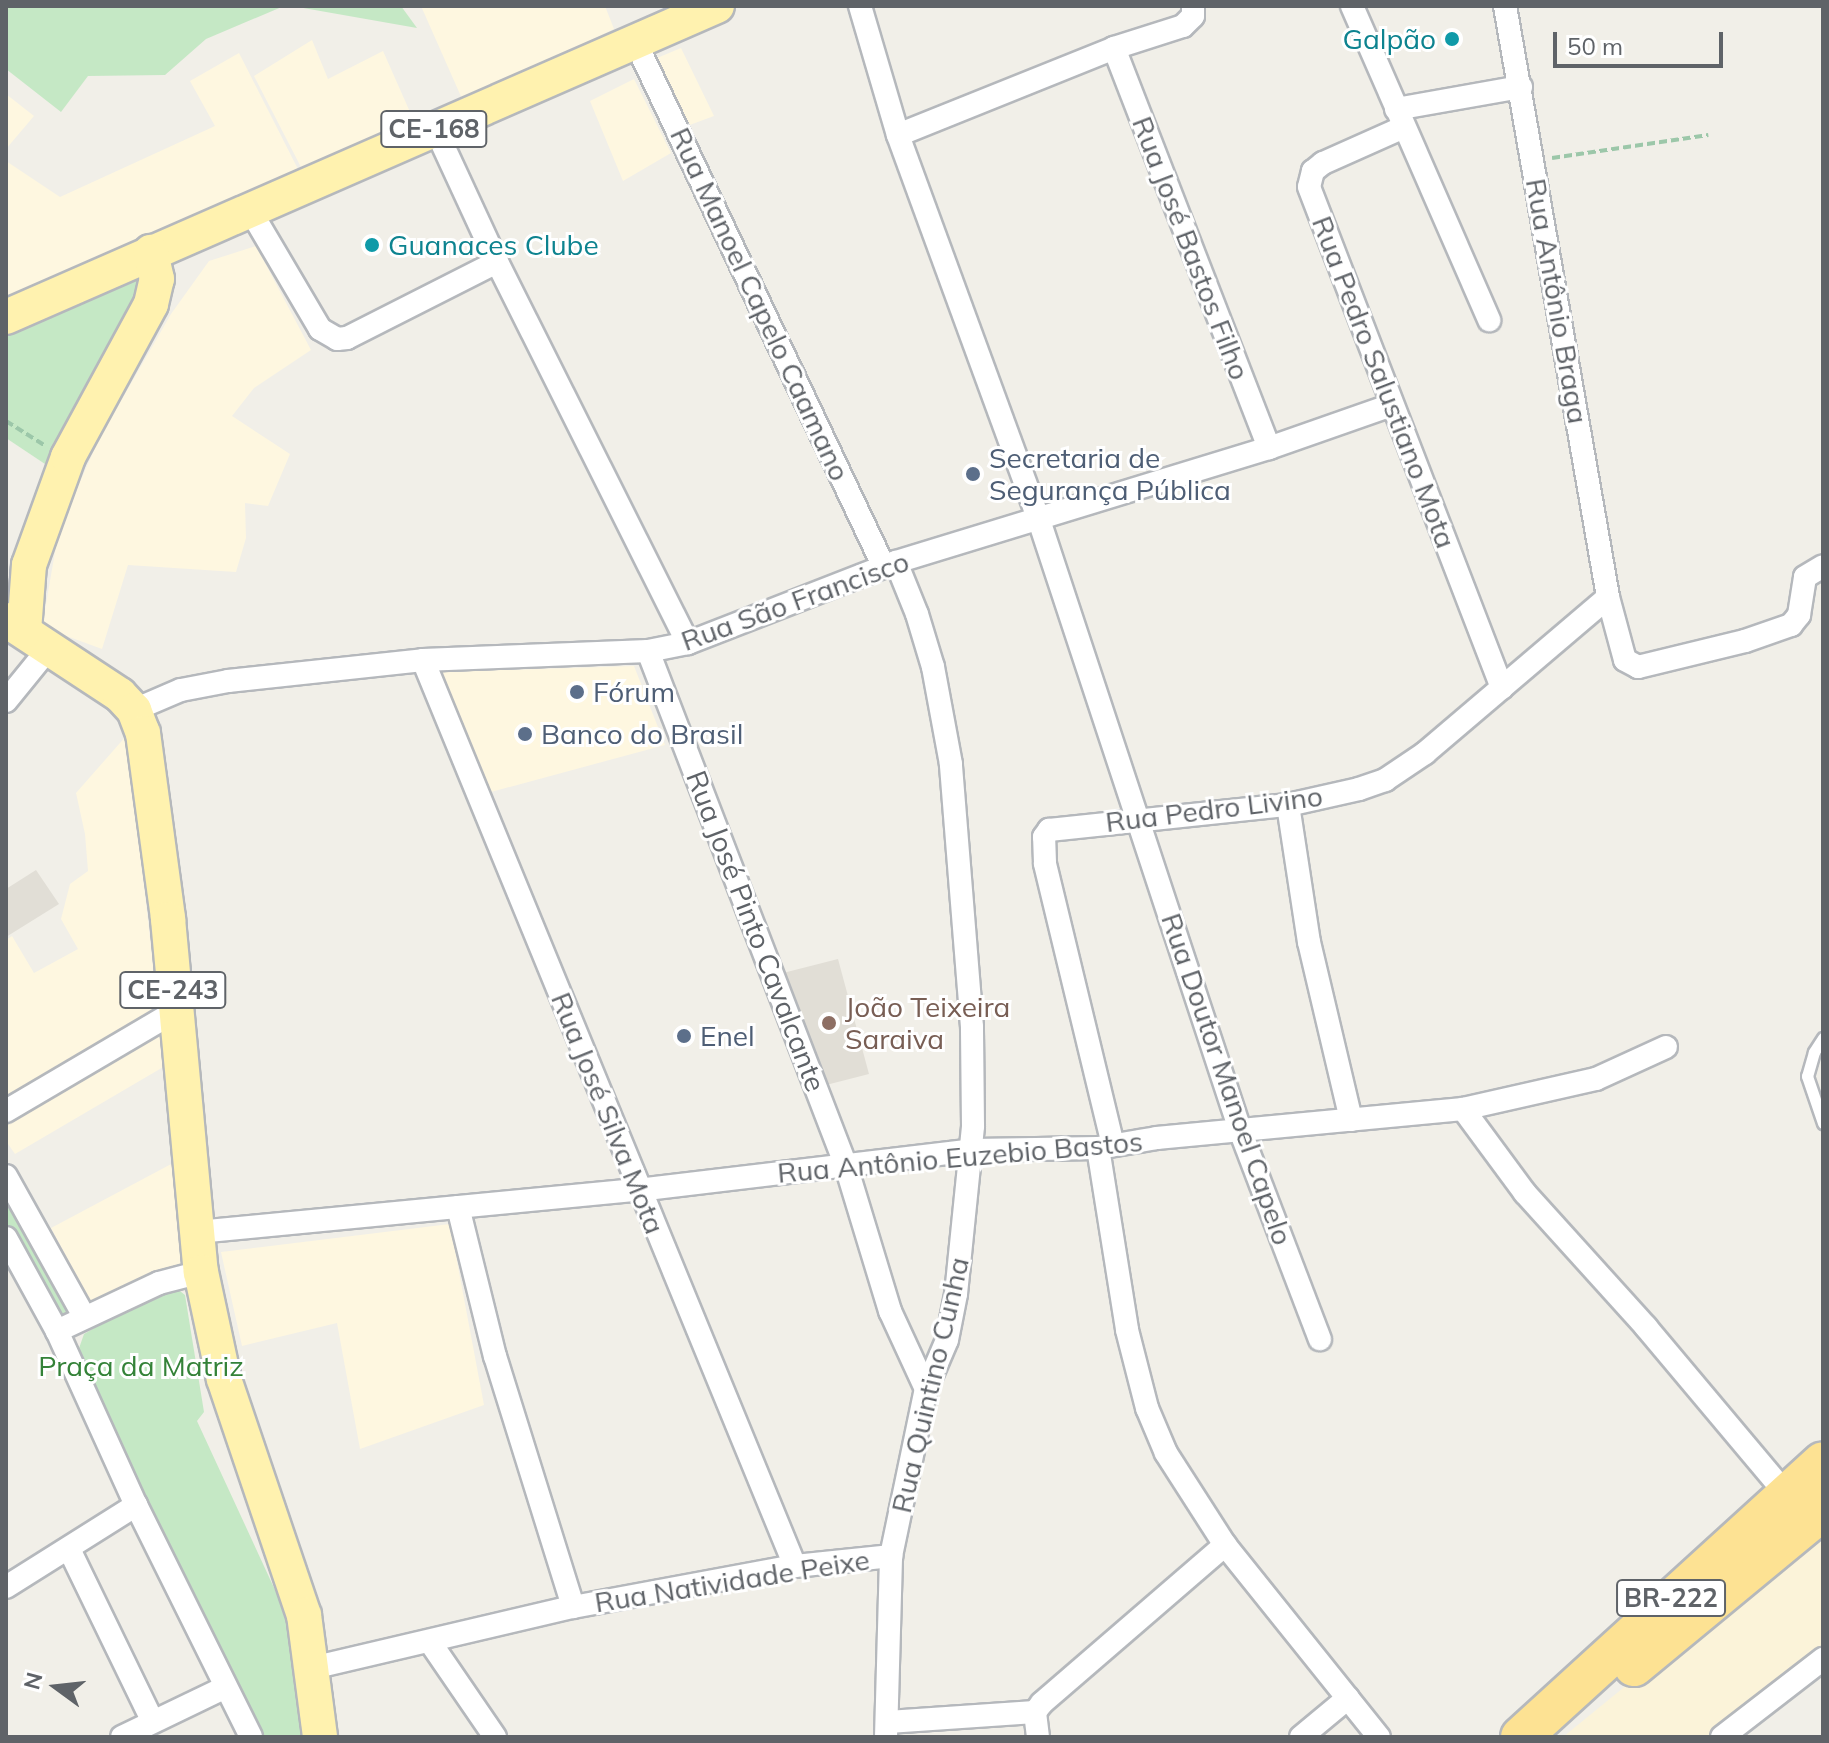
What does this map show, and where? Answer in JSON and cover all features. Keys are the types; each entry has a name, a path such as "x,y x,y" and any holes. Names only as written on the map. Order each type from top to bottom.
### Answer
{"highway":[{"name":"BR-222","path":"1521,1737 1823,1462"},
{"name":"BR-222","path":"1547,1737 1823,1510"}],"main road":[{"name":"CE-168","path":"151,252 717,6"},
{"path":"6,317 151,252 157,279 151,304 68,457 29,565 26,633 120,695 134,710"},
{"name":"CE-243","path":"134,710 143,733 164,888 201,1272 224,1379 304,1615 320,1737"}],"street":[{"name":"Rua Doutor Manoel Capelo","path":"860,6 898,135 1039,520 1240,1130 1320,1339"},
{"path":"1352,6 1489,320"},
{"name":"Rua Antônio Braga","path":"1505,6 1608,597 1622,653 1631,666 1638,667 1745,641 1791,625 1799,615 1805,577 1823,566"},
{"path":"898,135 1114,48 1183,26 1193,11"},
{"name":"Rua Manoel Capelo Caamano","path":"635,41 890,565"},
{"name":"Rua José Bastos Filho","path":"1114,48 1269,448"},
{"path":"1400,118 1521,87"},
{"name":"Rua Pedro Salustiano Mota","path":"1400,118 1323,163 1309,179 1309,187 1502,688"},
{"path":"435,128 497,262 688,643"},
{"path":"250,210 320,329 337,339 347,338 497,262"},
{"name":"Rua São Francisco","path":"134,710 181,690 228,681 423,660 648,651 688,643 890,565 1269,448 1392,405"},
{"name":"Rua Quintino Cunha","path":"887,1729 891,1556 926,1389 936,1372 950,1324 973,1150 972,1027 951,764 933,667 917,614 890,565"},
{"name":"Rua Pedro Livino","path":"1105,1147 1045,863 1044,837 1049,830 1139,818 1288,805 1385,780 1425,753 1608,597"},
{"path":"6,701 26,633"},
{"name":"Rua José Pinto Cavalcante","path":"648,651 846,1166 890,1311 926,1389"},
{"name":"Rua José Silva Mota","path":"423,660 638,1190 795,1566"},
{"path":"1288,805 1309,942 1351,1120"},
{"path":"6,1111 174,1012"},
{"name":"Rua Antônio Euzebio Bastos","path":"198,1232 638,1190 973,1150 1105,1147 1240,1130 1463,1109 1596,1079 1666,1047"},
{"path":"1463,1109 1525,1193 1646,1327 1786,1494"},
{"path":"1105,1147 1112,1251 1147,1408 1166,1453 1225,1545 1379,1737"},
{"path":"6,1176 84,1316"},
{"path":"458,1207 495,1356 573,1607"},
{"path":"6,1238 57,1331 136,1505 251,1737"},
{"path":"57,1331 159,1283 201,1272"},
{"path":"6,1587 136,1505"},
{"path":"887,1729 1035,1712 1225,1545"},
{"path":"69,1549 153,1722"},
{"name":"Rua Natividade Peixe","path":"312,1668 573,1607 795,1566 891,1556"},
{"path":"430,1642 493,1736"},
{"path":"1738,1732 1823,1659"},
{"path":"122,1737 226,1687"},
{"path":"1301,1737 1348,1698"},
{"path":"1035,1712 1038,1737"}],"lane":[{"path":"1823,1038 1814,1052 1807,1076 1823,1123"}],"path":[{"path":"1534,160 1708,135"},
{"path":"6,421 68,457"}],"shaded area":[{"path":"421,6 605,6 614,29 463,101"},
{"path":"312,40 328,79 383,51 414,121 304,173 254,76"},
{"path":"681,48 714,116 687,126 657,58"},
{"path":"239,53 302,177 6,305 6,161 60,197 215,126 190,81"},
{"path":"634,79 671,153 623,181 590,101"},
{"path":"6,94 34,116 6,149"},
{"path":"256,246 311,350 254,388 232,416 290,454 268,506 245,503 246,538 236,572 128,565 102,649 42,627 59,529 99,439 171,314 209,261"},
{"path":"634,666 665,745 491,792 439,672"},
{"path":"127,735 158,1009 6,1098 6,940 12,936 34,973 78,949 61,919 70,884 88,871 85,834 76,793"},
{"path":"36,870 59,904 6,937 6,889"},
{"name":"João Teixeira Saraiva","path":"838,959 869,1074 826,1085 783,973"},
{"path":"158,1029 165,1066 15,1154 6,1141 6,1116"},
{"path":"175,1162 195,1261 138,1281 92,1304 51,1228"},
{"path":"450,1224 484,1405 360,1449 337,1323 242,1346 221,1252"}],"green space":[{"path":"6,6 284,6 206,39 165,75 88,76 61,112 6,69"},
{"path":"292,6 401,6 417,28"},
{"path":"143,267 153,284 51,468 6,438 6,330"},
{"path":"6,1172 81,1308 43,1329 6,1263"},
{"name":"Praça da Matriz","path":"164,1288 176,1288 185,1295 204,1412 197,1421 288,1618 306,1737 255,1737 77,1354 84,1334"}],"sand":[{"path":"1823,1525 1823,1651 1717,1737 1563,1737"}],"place":[{"name":"Galpão","path":"1452,39"},
{"name":"Guanaces Clube","path":"372,245"},
{"name":"Secretaria de Segurança Pública","path":"973,474"},
{"name":"Fórum","path":"577,692"},
{"name":"Banco do Brasil","path":"525,734"},
{"name":"João Teixeira Saraiva","path":"829,1023"},
{"name":"Enel","path":"684,1036"}]}
